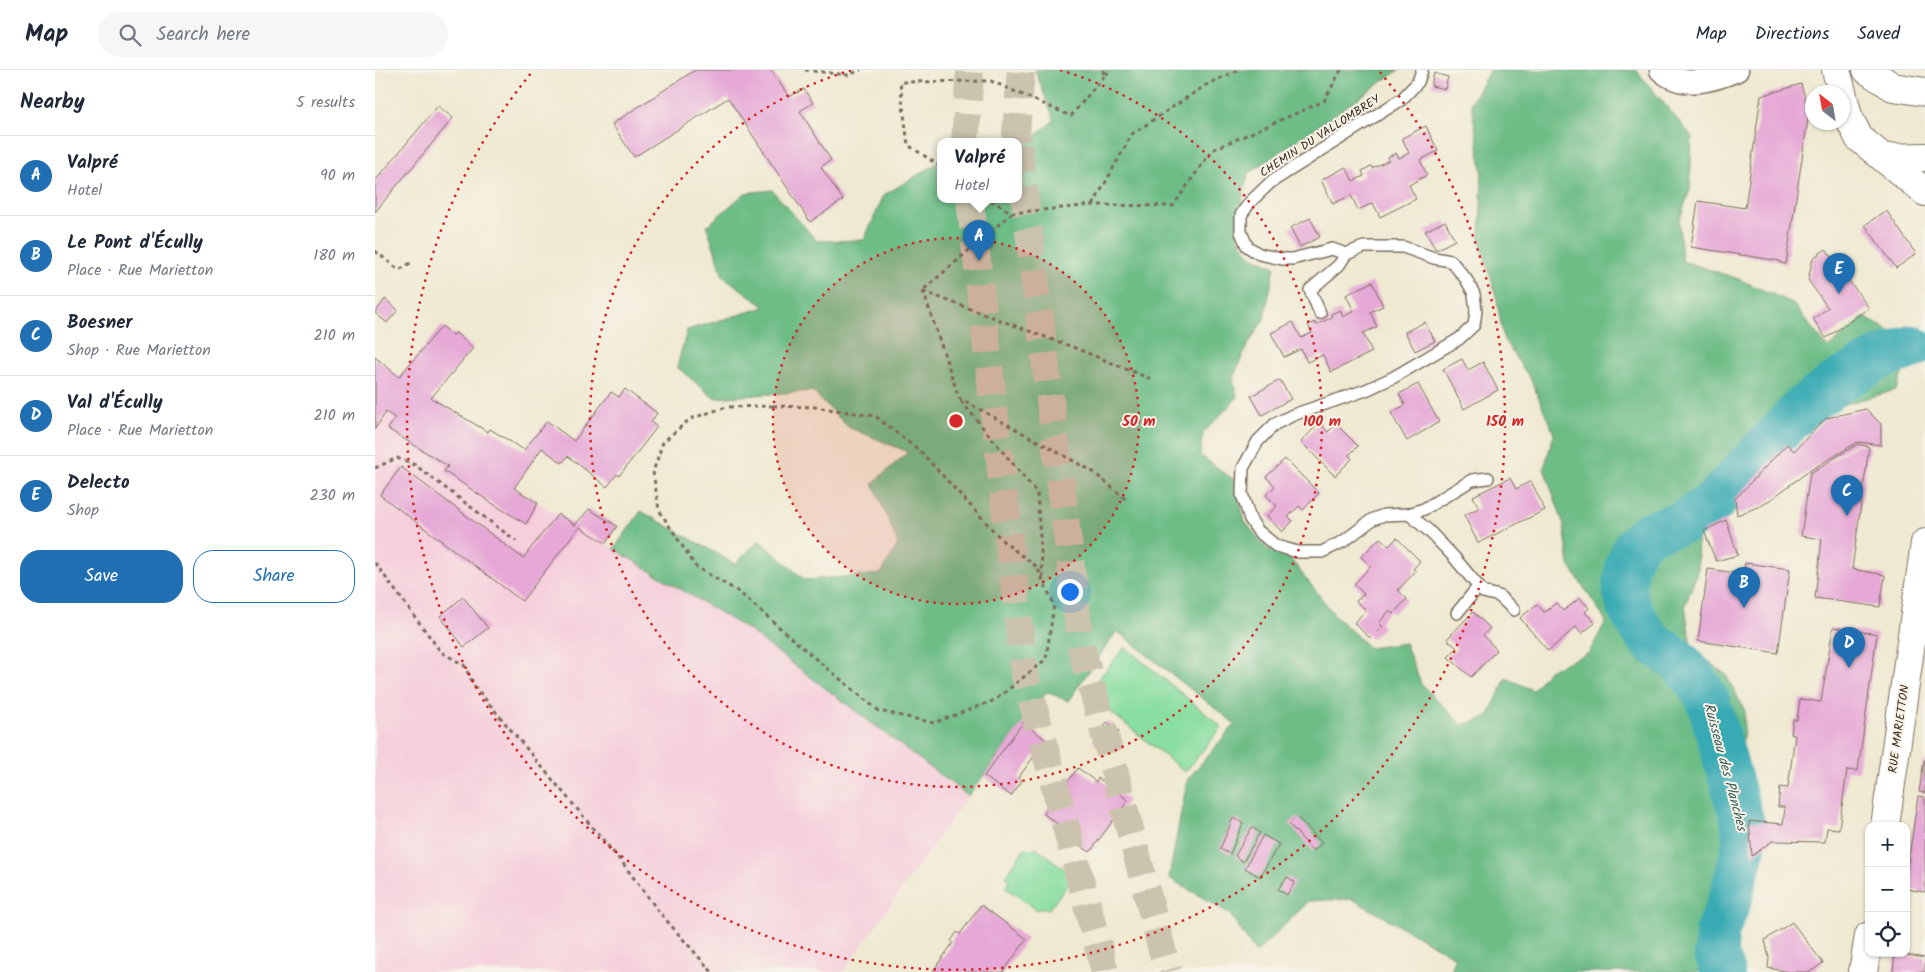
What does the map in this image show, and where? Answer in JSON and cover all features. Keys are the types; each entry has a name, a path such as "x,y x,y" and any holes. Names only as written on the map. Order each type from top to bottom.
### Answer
{"main road":[{"path":"1836,70 1840,85"},
{"path":"1867,70 1893,87 1925,92"},
{"path":"1850,120 1859,138 1925,192"},
{"path":"1884,158 1925,157"},
{"name":"RUE MARIETTON","path":"1886,822 1925,543"},
{"path":"1863,972 1866,957"}],"street":[{"path":"1661,70 1678,79 1693,82 1706,81 1737,70"}],"lane":[{"name":"CHEMIN DU VALLOMBREY","path":"1422,70 1418,82 1402,100 1271,182 1250,202 1241,215 1241,232 1247,246 1259,254 1282,259 1292,259 1332,249 1345,254 1364,247 1403,247 1434,258 1451,261 1466,279 1474,294 1477,311 1474,326 1459,339 1394,377 1367,390 1293,415 1275,424 1258,441 1243,468 1242,494 1250,519 1259,531 1276,546 1298,552 1323,552 1344,542 1373,520 1384,515 1409,514 1424,509 1472,480 1488,478"},
{"path":"1320,313 1310,290 1339,265 1345,254"},
{"path":"1409,514 1429,531 1483,592 1499,596 1514,610"},
{"path":"1457,613 1478,587"}],"path":[{"path":"805,70 848,75 861,70"},
{"path":"1103,70 1104,76"},
{"path":"937,164 908,145 900,82 991,81 1071,116 1111,70"},
{"path":"1093,205 1132,134 1206,85 1238,70"},
{"path":"922,291 1012,213 1093,205 1173,206 1212,150 1324,101 1341,70"},
{"path":"996,203 1012,213"},
{"path":"375,251 399,270 414,261"},
{"path":"922,291 1075,348 1151,379"},
{"path":"922,291 959,398 1037,493 1044,582 1054,605 1046,660 995,700 934,724 879,710 811,656 739,592 696,567 659,510 653,472 663,442 690,419 726,407 773,406 815,407 875,416 920,451 1004,542 1037,567 1044,582"},
{"path":"959,398 1093,471 1127,501"},
{"path":"375,468 397,458 415,465 516,540"},
{"path":"375,563 441,652 464,665 475,687 624,866 659,912 712,972"}],"shaded area":[{"path":"375,406 747,629 968,796 843,972 375,972"}],"green space":[{"path":"1035,70 1399,70 1248,174 1239,214 1237,235 1248,254 1275,267 1264,319 1246,348 1233,378 1237,398 1203,433 1200,455 1234,480 1245,522 1267,549 1289,557 1337,618 1370,648 1405,643 1421,684 1462,725 1488,717 1506,678 1533,690 1549,670 1589,653 1606,621 1569,565 1564,525 1544,468 1554,434 1531,380 1504,340 1496,296 1480,240 1482,169 1471,102 1490,70 1636,70 1692,137 1690,190 1679,221 1682,261 1736,278 1792,303 1828,348 1864,317 1893,333 1905,367 1896,390 1845,404 1792,431 1697,531 1698,570 1685,606 1691,647 1726,675 1745,711 1741,764 1725,818 1727,868 1702,945 1711,972 1451,972 1455,957 1352,899 1309,901 1256,953 1229,913 1169,878 1187,780 1235,724 1117,631 1068,701 1047,692 968,796 747,629 614,549 641,511 735,564 759,540 805,580 881,574 898,544 873,483 908,452 848,427 812,391 714,398 677,367 687,330 765,307 723,276 707,226 745,193 772,190 817,241 864,240 884,195 937,164 937,203 1022,203 1022,148 1054,120"},
{"path":"1125,647 1222,727 1185,772 1087,693"},
{"path":"1037,848 1067,871 1070,882 1048,910 1042,908 1037,910 1006,888 1009,880 1006,876 1024,849"}],"building":[{"path":"695,70 771,70 789,97 804,89 813,103 800,111 831,160 821,167 843,200 810,222 728,98 634,157 612,124"},
{"path":"1434,73 1448,77 1445,89 1431,86"},
{"path":"1801,84 1805,98 1806,130 1786,264 1780,263 1780,261 1691,247 1698,201 1745,208 1761,96"},
{"path":"438,106 453,118 375,212 375,181"},
{"path":"1426,126 1438,151 1420,160 1427,175 1409,185 1416,199 1380,217 1373,203 1358,210 1351,195 1333,204 1321,180 1346,167 1353,181 1364,176 1362,171 1389,160 1388,157 1396,153 1399,158 1409,153 1402,138"},
{"path":"1886,210 1916,254 1896,268 1865,225"},
{"path":"1310,218 1320,237 1300,247 1290,228"},
{"path":"1445,221 1455,240 1436,250 1425,231"},
{"path":"1826,249 1869,308 1826,338 1813,319 1828,308 1808,280 1813,258"},
{"path":"1372,282 1383,306 1370,312 1377,327 1363,333 1372,352 1331,372 1323,355 1307,362 1301,349 1284,357 1271,333 1293,322 1301,338 1312,333 1308,325 1315,322 1316,325 1332,317 1331,314 1340,310 1343,317 1354,311 1346,295"},
{"path":"385,299 398,310 387,323 375,313"},
{"path":"1425,322 1435,341 1415,351 1405,332"},
{"path":"442,326 453,335 456,333 473,348 431,398 488,432 490,429 524,450 547,421 574,441 611,392 619,397 625,389 657,413 651,422 657,427 619,476 617,474 607,487 568,456 562,463 542,448 514,488 538,503 526,524 444,471 448,466 388,429 395,418 386,412 375,429 375,357 399,377"},
{"path":"1462,359 1468,370 1483,362 1498,390 1464,409 1443,369"},
{"path":"1280,380 1291,399 1262,415 1251,396"},
{"path":"1418,384 1439,422 1407,441 1391,413 1405,405 1399,394"},
{"path":"1866,409 1881,424 1881,445 1858,442 1809,471 1763,505 1737,515 1735,499 1787,444 1794,451 1826,418"},
{"path":"1319,423 1328,432 1336,424 1358,446 1349,455 1352,459 1335,476 1301,442"},
{"path":"1858,444 1869,447 1852,569 1885,575 1880,607 1815,598 1822,539 1801,536 1810,473"},
{"path":"1285,459 1319,493 1303,510 1299,506 1288,517 1293,521 1282,532 1267,516 1277,506 1266,495 1275,486 1266,477"},
{"path":"401,467 523,558 558,514 575,525 589,509 617,526 606,543 579,527 522,601 380,495"},
{"path":"1510,478 1516,489 1531,481 1545,510 1478,543 1464,515 1479,508 1473,496"},
{"path":"1726,520 1738,555 1716,561 1704,531"},
{"path":"1380,538 1389,546 1397,538 1420,561 1413,569 1416,571 1398,590 1407,599 1393,614 1389,611 1379,623 1383,627 1371,639 1354,623 1366,610 1356,601 1364,594 1354,584 1371,566 1361,557"},
{"path":"1745,563 1790,569 1778,653 1698,641 1708,569 1743,574"},
{"path":"463,597 488,628 464,647 440,616"},
{"path":"1580,598 1589,608 1585,612 1595,623 1581,634 1576,627 1548,651 1520,618 1537,604 1544,612 1556,603 1563,611"},
{"path":"1473,612 1490,628 1483,635 1497,650 1471,677 1448,657 1457,648 1447,639"},
{"path":"1833,627 1877,634 1858,771 1847,770 1839,829 1827,828 1825,842 1772,841 1752,856 1749,821 1783,824 1785,807 1778,807 1780,787 1788,788 1795,735 1791,734 1793,720 1797,720 1800,699 1821,702"},
{"path":"1040,699 1046,703 1029,727 1050,743 1039,757 1035,755 1018,778 1022,781 1011,796 984,776"},
{"path":"1107,722 1119,731 1105,750 1093,741"},
{"path":"1925,760 1925,793 1919,792"},
{"path":"1078,768 1096,782 1098,778 1128,800 1090,852 1059,831 1062,827 1044,814"},
{"path":"1918,796 1925,797 1925,892 1910,890 1910,850"},
{"path":"1297,817 1322,843 1313,851 1289,824"},
{"path":"1233,818 1243,823 1230,854 1220,849"},
{"path":"1252,827 1260,833 1243,862 1235,856"},
{"path":"1263,835 1279,844 1260,877 1245,868"},
{"path":"1287,877 1295,882 1287,895 1278,889"},
{"path":"981,905 1027,939 1003,972 933,971 953,943 951,941 957,932 960,934"},
{"path":"1792,922 1823,963 1810,972 1790,972 1768,968 1769,958 1765,940"},
{"path":"1910,956 1925,958 1925,972 1893,972 1895,957"}],"waterway":[{"name":"Ruisseau des Planches","path":"1723,972 1716,953 1717,932 1731,897 1744,845 1743,823 1708,700 1695,679 1680,662 1652,642 1640,627 1628,606 1624,589 1627,565 1635,546 1649,533 1682,523 1713,503 1801,409 1836,383 1880,358 1912,347"}],"tunnel":[{"path":"965,138 970,70"},
{"path":"1017,138 1021,70"},
{"path":"1022,177 1081,646 1168,972"},
{"path":"970,203 1024,671 1105,972"}],"place":[{"name":"Valpré","path":"979,261"},
{"name":"Delecto","path":"1839,294"},
{"name":"Boesner","path":"1847,516"},
{"name":"Le Pont d'Écully","path":"1744,608"},
{"name":"Val d'Écully","path":"1849,668"}]}
